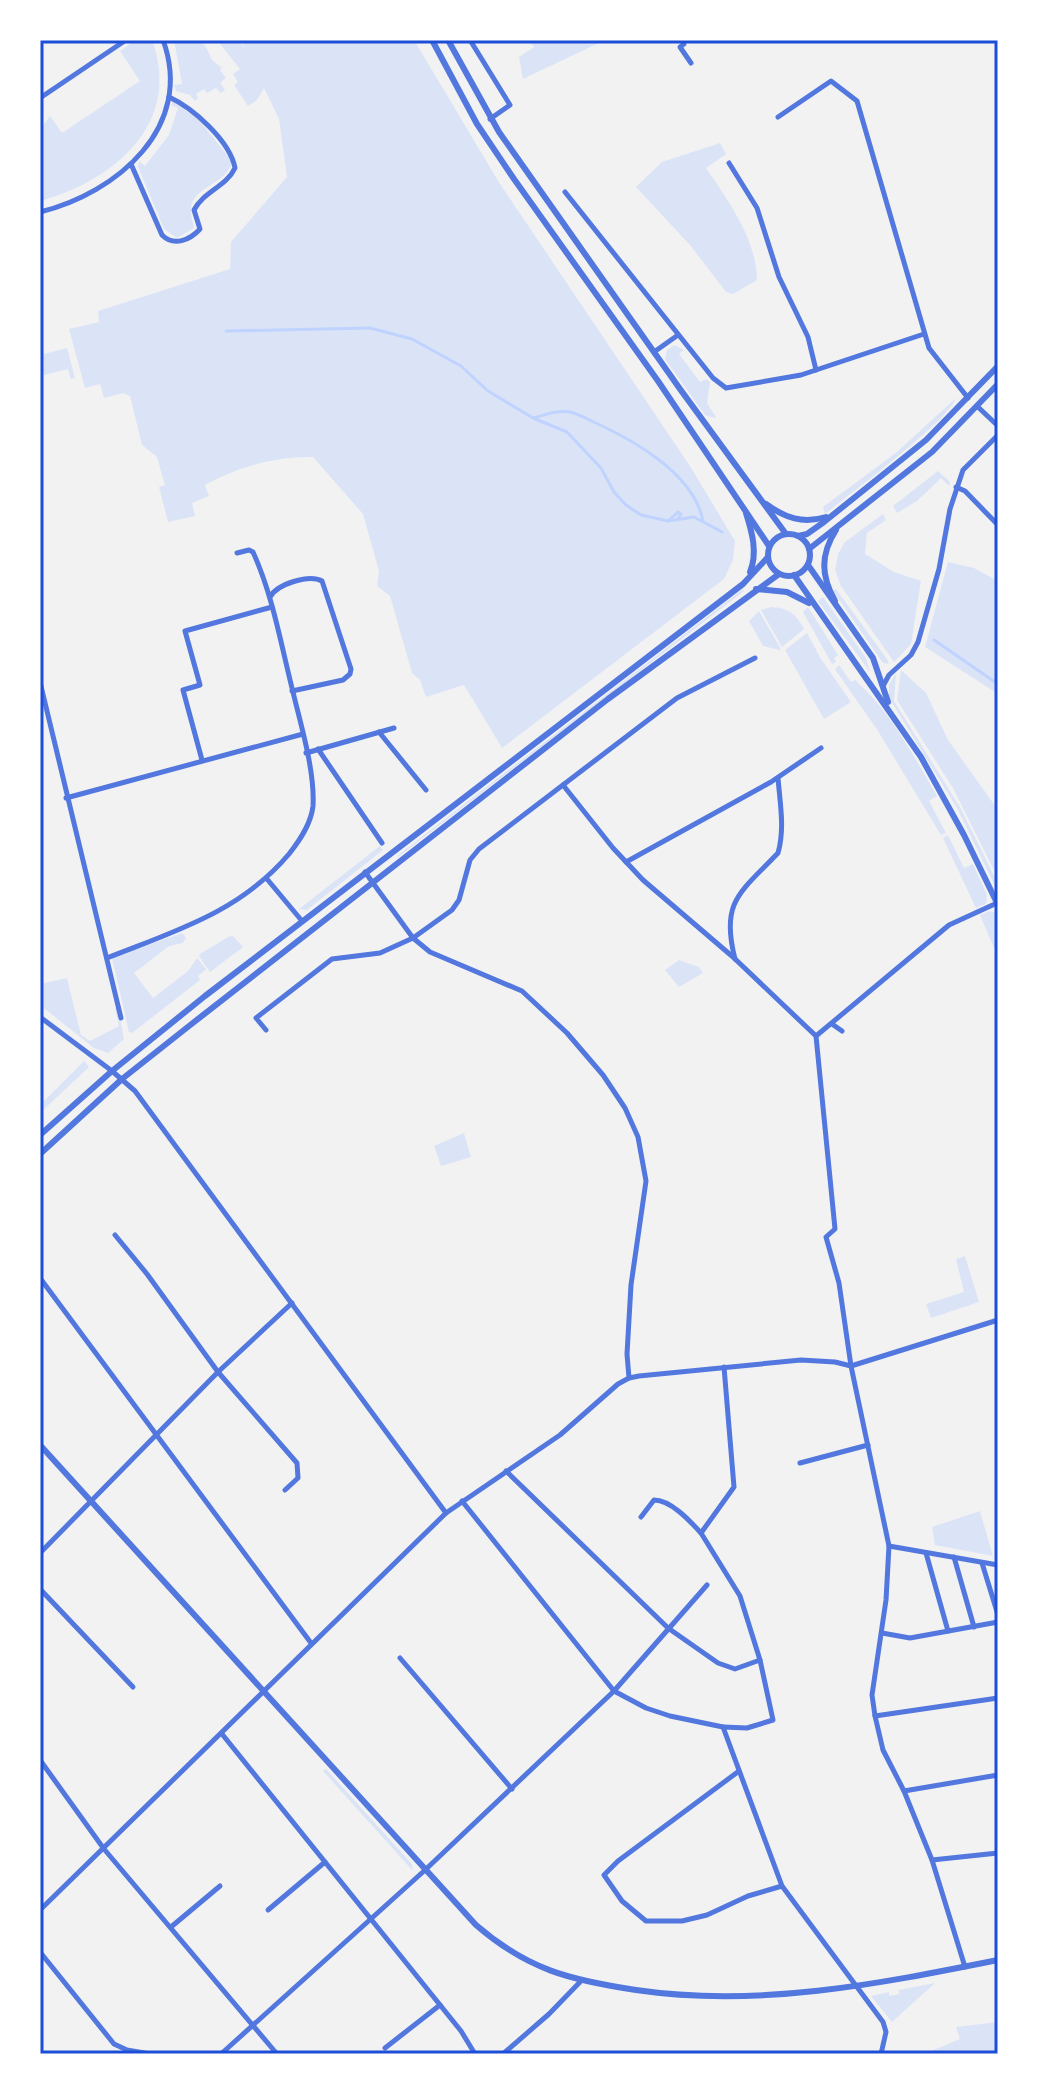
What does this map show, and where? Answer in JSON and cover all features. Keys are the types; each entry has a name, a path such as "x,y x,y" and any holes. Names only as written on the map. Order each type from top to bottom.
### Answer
{"street":[{"path":"40,98 126,40"},
{"path":"40,212 91,194 131,164 155,135 169,97 170,70 163,40"},
{"path":"432,40 479,127 743,505 769,546 768,557 773,570 779,574 794,575 808,565"},
{"path":"448,40 490,119 786,534"},
{"path":"470,40 510,105 479,127"},
{"path":"682,40 684,44 680,47 691,63"},
{"path":"778,117 831,81 857,101 929,348 968,398"},
{"path":"131,164 162,235 168,241 178,242 194,236 200,229 194,210 200,199 229,179 235,168 234,162 201,119 185,105 169,97"},
{"path":"729,163 757,208 779,277 808,337 816,370"},
{"path":"565,192 713,378 726,388 816,370 924,334"},
{"path":"654,352 678,335"},
{"path":"769,546 779,536 807,534 830,516 926,440 998,366"},
{"path":"809,549 932,452 998,384"},
{"path":"978,407 998,426"},
{"path":"882,691 889,675 911,655 918,642 939,569 956,487 963,470 998,435"},
{"path":"956,487 965,491 998,525"},
{"path":"761,499 782,514 805,522 830,516"},
{"path":"743,505 754,536 753,565 747,579"},
{"path":"838,527 826,548 823,567 825,583 844,616"},
{"path":"798,536 809,549 808,565 873,658 882,691 899,723"},
{"path":"107,958 217,913 267,879 301,838 313,809 303,734 270,598 253,552 237,553"},
{"path":"40,1135 112,1071 365,871 747,579 768,557"},
{"path":"40,1154 122,1079 608,699 779,574"},
{"path":"794,575 921,757 998,904 949,925 816,1036"},
{"path":"270,598 273,590 279,587 311,578 319,579 324,585 351,669 343,680 292,691"},
{"path":"756,589 794,594 806,599 822,618"},
{"path":"202,760 183,690 200,685 185,631 272,607"},
{"path":"266,1030 256,1018 332,959 380,953 413,938 456,906 473,854 677,698 755,658"},
{"path":"40,682 121,1018"},
{"path":"306,753 394,728"},
{"path":"379,732 426,790"},
{"path":"66,798 303,734"},
{"path":"626,862 778,778 821,748"},
{"path":"318,749 382,843"},
{"path":"735,960 729,930 732,907 738,894 778,853 782,833 778,778"},
{"path":"563,785 626,862 816,1036 835,1229 826,1237 839,1283 851,1366 889,1546 882,1637 872,1695 875,1716 883,1750 904,1791 932,1860 965,1967"},
{"path":"365,871 413,938 438,958 522,991 567,1033 603,1075 625,1108 638,1137 646,1181 631,1285 627,1354 629,1378"},
{"path":"267,879 302,921"},
{"path":"40,1017 135,1091 446,1513"},
{"path":"832,1024 842,1031"},
{"path":"115,1235 218,1372 297,1463 298,1478 285,1490"},
{"path":"40,1278 311,1643"},
{"path":"40,1553 218,1372 292,1303"},
{"path":"40,1910 446,1513 560,1435 629,1378 801,1360 851,1366 998,1320"},
{"path":"701,1533 734,1487 724,1367"},
{"path":"40,1445 476,1925 496,1942 548,1971 580,1982 680,1997 773,1997 856,1986 998,1960"},
{"path":"800,1463 868,1445"},
{"path":"506,1471 668,1628 718,1663 735,1669 760,1660"},
{"path":"462,1501 614,1691 646,1708 670,1716 723,1727 747,1728 773,1720 760,1660 740,1596 701,1533 661,1500 654,1500 641,1517"},
{"path":"889,1546 998,1565"},
{"path":"926,1553 948,1631"},
{"path":"954,1557 974,1627"},
{"path":"982,1562 998,1615"},
{"path":"221,2054 424,1871 614,1691 707,1585"},
{"path":"40,1589 133,1687"},
{"path":"882,1637 910,1638 998,1622"},
{"path":"400,1658 512,1789"},
{"path":"875,1716 998,1698"},
{"path":"723,1727 782,1886 883,2022 886,2032 881,2054"},
{"path":"222,1734 440,2005 475,2054"},
{"path":"40,1760 104,1849 277,2054"},
{"path":"739,1771 618,1861 604,1875 622,1901 646,1921 682,1921 707,1915 748,1896 782,1886"},
{"path":"904,1791 998,1775"},
{"path":"932,1860 998,1853"},
{"path":"268,1910 325,1862"},
{"path":"171,1927 220,1886"},
{"path":"40,1952 114,2044 150,2054"},
{"path":"503,2054 580,1982"},
{"path":"385,2048 440,2005"}],"shaded area":[{"path":"136,40 152,40 159,70 158,98 149,123 135,144 116,163 67,192 40,201 40,130 50,116 62,133 140,81 120,51"},
{"path":"174,40 199,40 212,60 222,68 220,70 226,78 220,83 225,90 221,93 216,88 207,93 204,89 196,94 198,98 195,101 190,95 176,91 174,85 182,84"},
{"path":"217,40 238,40 244,48 241,40 414,40 500,184 690,466 735,541 733,560 724,579 502,748 464,685 426,697 420,680 412,673 390,596 377,586 379,571 363,514 313,457 271,461 217,479 205,485 209,496 192,503 195,516 168,522 159,487 165,485 157,457 142,445 130,396 123,393 104,398 100,384 85,388 69,329 99,322 98,311 230,269 231,242 287,177 279,119 264,88 257,100 248,106 234,85 238,82 233,74 240,69"},
{"path":"529,40 605,40 523,79 519,57 534,47"},
{"path":"173,101 198,119 232,161 224,175 193,201 194,228 177,238 164,229 138,167 139,161 145,166 169,135 178,108 171,105"},
{"path":"720,143 726,154 706,168 746,235 757,280 733,294 726,292 690,245 636,187 662,162"},
{"path":"674,345 684,350 679,354 700,382 707,379 710,382 707,403 716,417 705,415 665,359 667,350"},
{"path":"67,348 75,378 71,379 68,369 40,376 40,355"},
{"path":"956,398 917,440 825,514 823,507 897,452"},
{"path":"938,471 950,482 949,486 941,478 917,501 897,513 893,506"},
{"path":"883,514 886,520 867,533 865,554 894,572 921,581 911,644 894,662 841,586 835,570 838,554 845,542"},
{"path":"948,562 974,568 998,581 998,694 925,647"},
{"path":"743,589 744,591 397,856"},
{"path":"836,589 889,664 883,663 833,591"},
{"path":"823,597 866,658 870,672 818,601"},
{"path":"771,607 791,613 804,629 782,647 761,610"},
{"path":"808,607 838,655 832,664 803,612"},
{"path":"759,611 781,649 763,646 749,621"},
{"path":"807,633 851,702 824,719 785,650"},
{"path":"839,665 851,682 855,680 868,692 900,734 937,796 929,801 946,833 941,835 878,731 835,669"},
{"path":"901,670 926,693 948,740 998,810 998,878 953,788 897,700"},
{"path":"896,673 894,701 961,809 998,884 998,892 957,808 889,698 889,685"},
{"path":"948,835 964,868 973,864 987,895 986,904 976,908 943,838"},
{"path":"380,846 383,850 307,910 299,909"},
{"path":"990,911 995,913 998,921 998,957 980,915"},
{"path":"182,933 186,938 183,943 169,946 134,973 153,998 188,971 197,958 206,969 198,976 200,980 132,1033 129,1032 112,958"},
{"path":"233,936 243,947 210,972 200,954"},
{"path":"679,960 699,967 703,973 679,987 665,970"},
{"path":"67,978 81,1035 90,1041 119,1026 115,1008 118,1008 124,1039 108,1053 94,1048 40,1005 40,984"},
{"path":"84,1061 89,1067 40,1113 40,1105"},
{"path":"464,1133 471,1157 441,1166 434,1146"},
{"path":"965,1256 979,1302 931,1318 926,1304 964,1292 956,1259"},
{"path":"980,1511 993,1556 935,1545 932,1527"},
{"path":"326,1769 412,1864 413,1871 323,1771"},
{"path":"935,1983 892,2022 871,1996 889,1992 889,1996 899,1994 899,1990"},
{"path":"998,2022 998,2054 924,2054 960,2039 956,2027"}],"waterway":[{"path":"226,331 370,328 412,339 461,366 488,391 533,418 567,432 601,468 614,492 641,515 668,521 694,517 722,532"},
{"path":"533,418 570,412 630,440 676,475 698,504 703,521"},
{"path":"668,521 678,512 681,514 678,519"},
{"path":"934,640 998,684"}]}
